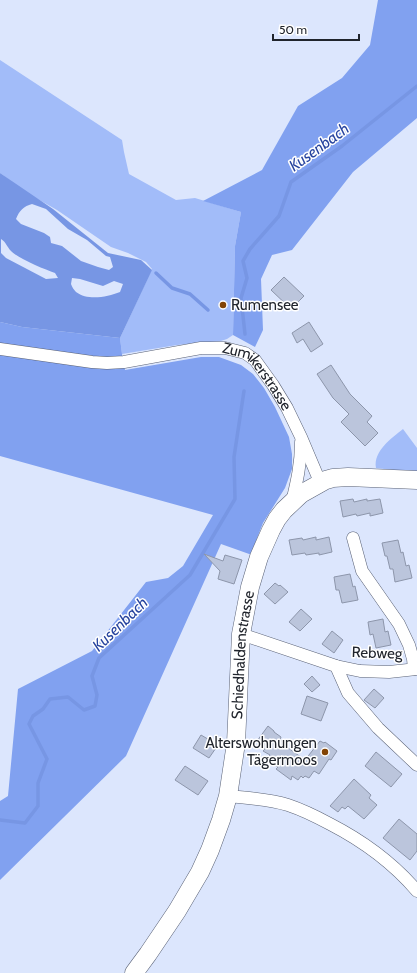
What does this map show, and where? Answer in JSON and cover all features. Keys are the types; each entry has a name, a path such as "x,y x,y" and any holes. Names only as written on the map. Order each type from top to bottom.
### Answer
{"main road":[{"path":"320,482 333,478 348,477 417,480"},
{"name":"Schiedhaldenstrasse","path":"134,973 177,911 200,872 221,820 228,796 236,740 241,634 250,587 259,557 271,530 284,510 301,494 320,482"}],"street":[{"name":"Zumikerstrasse","path":"0,349 108,363 124,362 201,348 225,348 245,353 255,360 287,408 320,482"},
{"path":"292,502 301,458 301,437"},
{"path":"353,538 362,571 399,624 409,645 416,669"},
{"name":"Rebweg","path":"241,634 336,666 360,671 389,672 416,669"},
{"path":"336,666 348,693 378,728 417,765"},
{"path":"228,796 259,799 288,805 316,816 343,830 366,845 392,865 417,891"}],"shaded area":[{"path":"378,0 417,0 417,118 353,172 292,250 272,255 261,279 263,330 255,347 233,335 235,246 241,212 203,201 262,170 298,106 342,78 370,45"},
{"path":"0,60 122,140 129,174 176,200 195,198 241,212 235,246 233,335 221,341 177,345 122,354 120,338 152,269 146,262 111,247 57,210 27,193 0,173"},
{"path":"0,173 53,209 108,253 141,260 152,270 120,338 22,327 0,322","holes":["32,204 46,209 68,229 87,240 106,256 110,257 113,267 109,270 81,261 62,246 51,243 50,237 44,233 21,224 16,219 17,216 20,211","1,239 15,254 32,264 55,273 58,278 46,279 6,258 1,253","72,278 103,286 114,281 123,284 120,292 104,297 81,295 76,292 71,284"]},
{"path":"0,322 22,327 120,338 125,370 201,357 219,357 241,365 253,374 264,388 275,407 289,437 292,454 292,469 285,488 263,523 252,555 221,544 126,756 0,880 0,801 8,796 18,689 92,651 146,582 168,578 183,566 213,515 0,456"},
{"path":"403,429 417,448 417,473 376,468 377,456 380,451"}],"building":[{"path":"284,277 304,296 291,309 271,290"},
{"path":"309,322 323,344 311,352 303,339 297,343 292,333"},
{"path":"331,365 350,394 372,416 367,422 378,433 365,446 341,422 349,414 333,398 317,374"},
{"path":"353,499 354,502 367,499 367,501 380,499 383,513 370,516 370,513 357,516 356,514 343,517 340,501"},
{"path":"316,537 316,540 329,537 332,552 319,555 319,553 306,555 305,553 292,555 289,540 302,538 303,540"},
{"path":"398,540 401,553 403,552 406,566 409,565 412,578 395,582 393,569 390,569 382,543"},
{"path":"204,554 223,561 225,555 242,560 234,584 218,579 220,571"},
{"path":"350,574 353,587 355,586 358,600 342,603 339,590 336,590 334,577"},
{"path":"275,583 279,586 280,585 288,592 275,604 264,594"},
{"path":"301,609 312,619 300,631 289,622"},
{"path":"383,619 385,632 388,631 391,645 376,648 373,634 370,635 368,622"},
{"path":"332,631 343,640 334,653 322,644"},
{"path":"312,676 320,685 312,692 304,684"},
{"path":"374,689 384,698 375,708 364,700"},
{"path":"307,696 328,703 321,721 301,714"},
{"name":"Alterswohnungen Tägermoos","path":"268,726 281,737 280,740 286,743 284,745 305,760 320,741 325,742 337,751 331,760 329,759 319,774 314,771 309,778 305,776 303,778 301,776 298,780 292,776 291,780 276,769 278,767 272,763 274,761 268,757 270,755 263,751 265,749 257,741"},
{"path":"201,735 218,745 209,758 193,748"},
{"path":"376,752 402,774 391,787 365,766"},
{"path":"185,766 208,781 198,795 175,780"},
{"path":"354,779 371,795 369,798 377,805 364,819 348,806 345,809 342,807 338,812 330,806"},
{"path":"399,819 417,834 417,851 410,860 383,838"}],"waterway":[{"name":"Kusenbach","path":"245,334 241,298 247,278 243,261 250,249 279,216 291,182 342,146 417,86"},
{"path":"156,273 172,288 190,294 208,310"},
{"name":"Kusenbach","path":"0,820 25,823 38,806 38,783 47,759 29,724 33,716 43,709 50,699 68,697 84,710 95,706 97,695 92,676 99,658 190,575 235,499 234,457 244,391"}],"place":[{"name":"Rumensee","path":"223,305"},
{"name":"Alterswohnungen Tägermoos","path":"325,752"}]}
